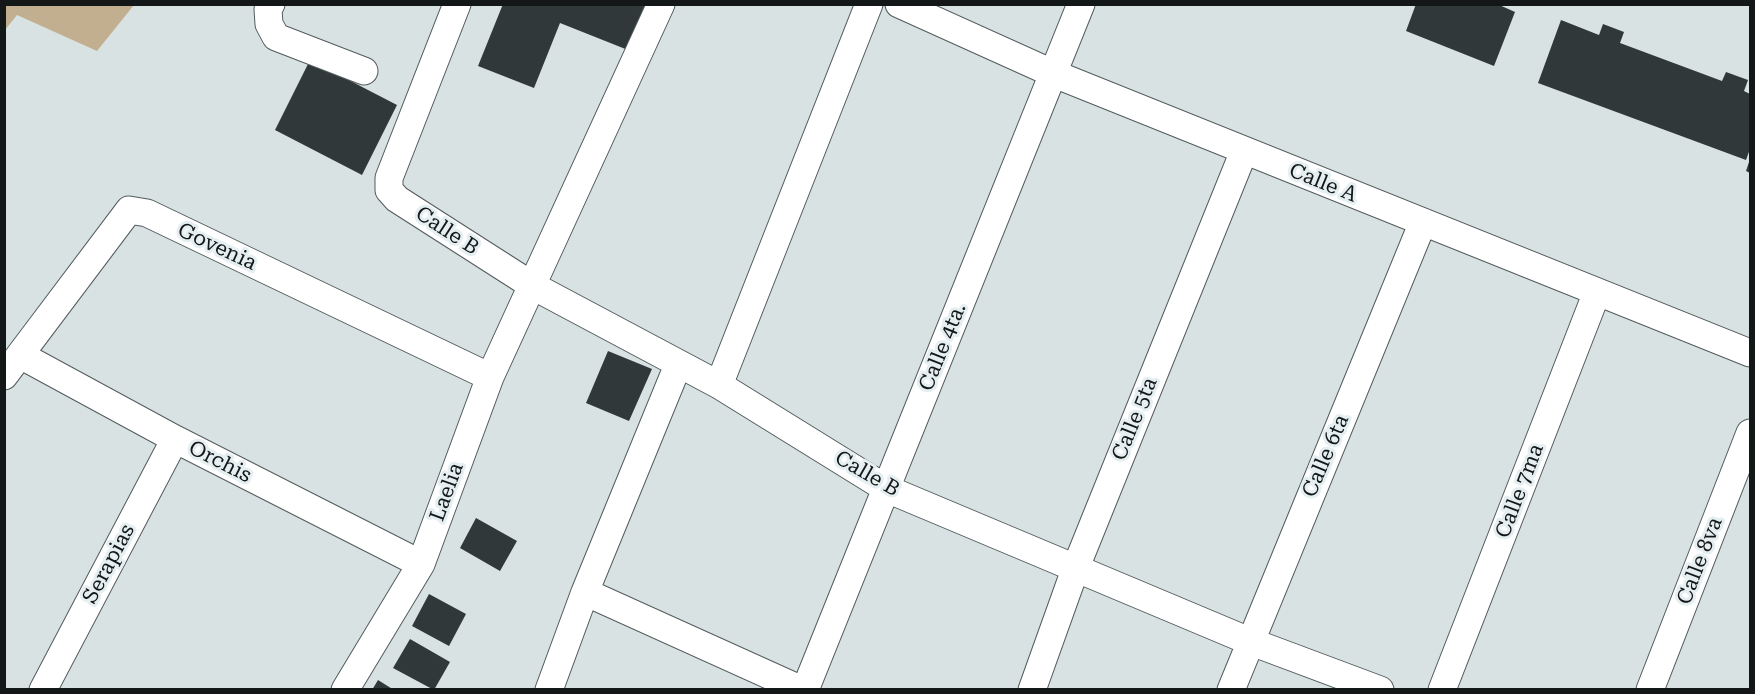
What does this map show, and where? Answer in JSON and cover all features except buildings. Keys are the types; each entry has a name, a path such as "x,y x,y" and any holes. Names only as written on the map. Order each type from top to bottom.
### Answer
{"street":[{"path":"271,4 268,9 269,24 276,37 364,71"},
{"name":"Calle B","path":"457,4 388,177 389,190 397,199 533,286 719,385 887,489 1249,641 1380,690"},
{"name":"Laelia","path":"345,690 421,564 490,377 661,4"},
{"path":"719,385 869,4"},
{"name":"Calle A","path":"899,4 1052,73 1750,353"},
{"name":"Calle 4ta.","path":"803,690 887,489 1081,4"},
{"name":"Calle 5ta","path":"1032,690 1076,567 1244,151"},
{"name":"Govenia","path":"4,376 22,356 129,210 147,213 490,377"},
{"name":"Calle 6ta","path":"1231,690 1249,641 1423,222"},
{"name":"Calle 7ma","path":"1442,690 1597,292"},
{"name":"Orchis","path":"22,356 176,439 421,564"},
{"path":"549,690 585,592 678,365"},
{"name":"Calle 8va","path":"1650,690 1750,433"},
{"name":"Serapias","path":"43,690 176,439"},
{"path":"585,592 803,690"}],"shaded area":[{"path":"5,4 134,5 97,51 17,15 5,30"}]}
